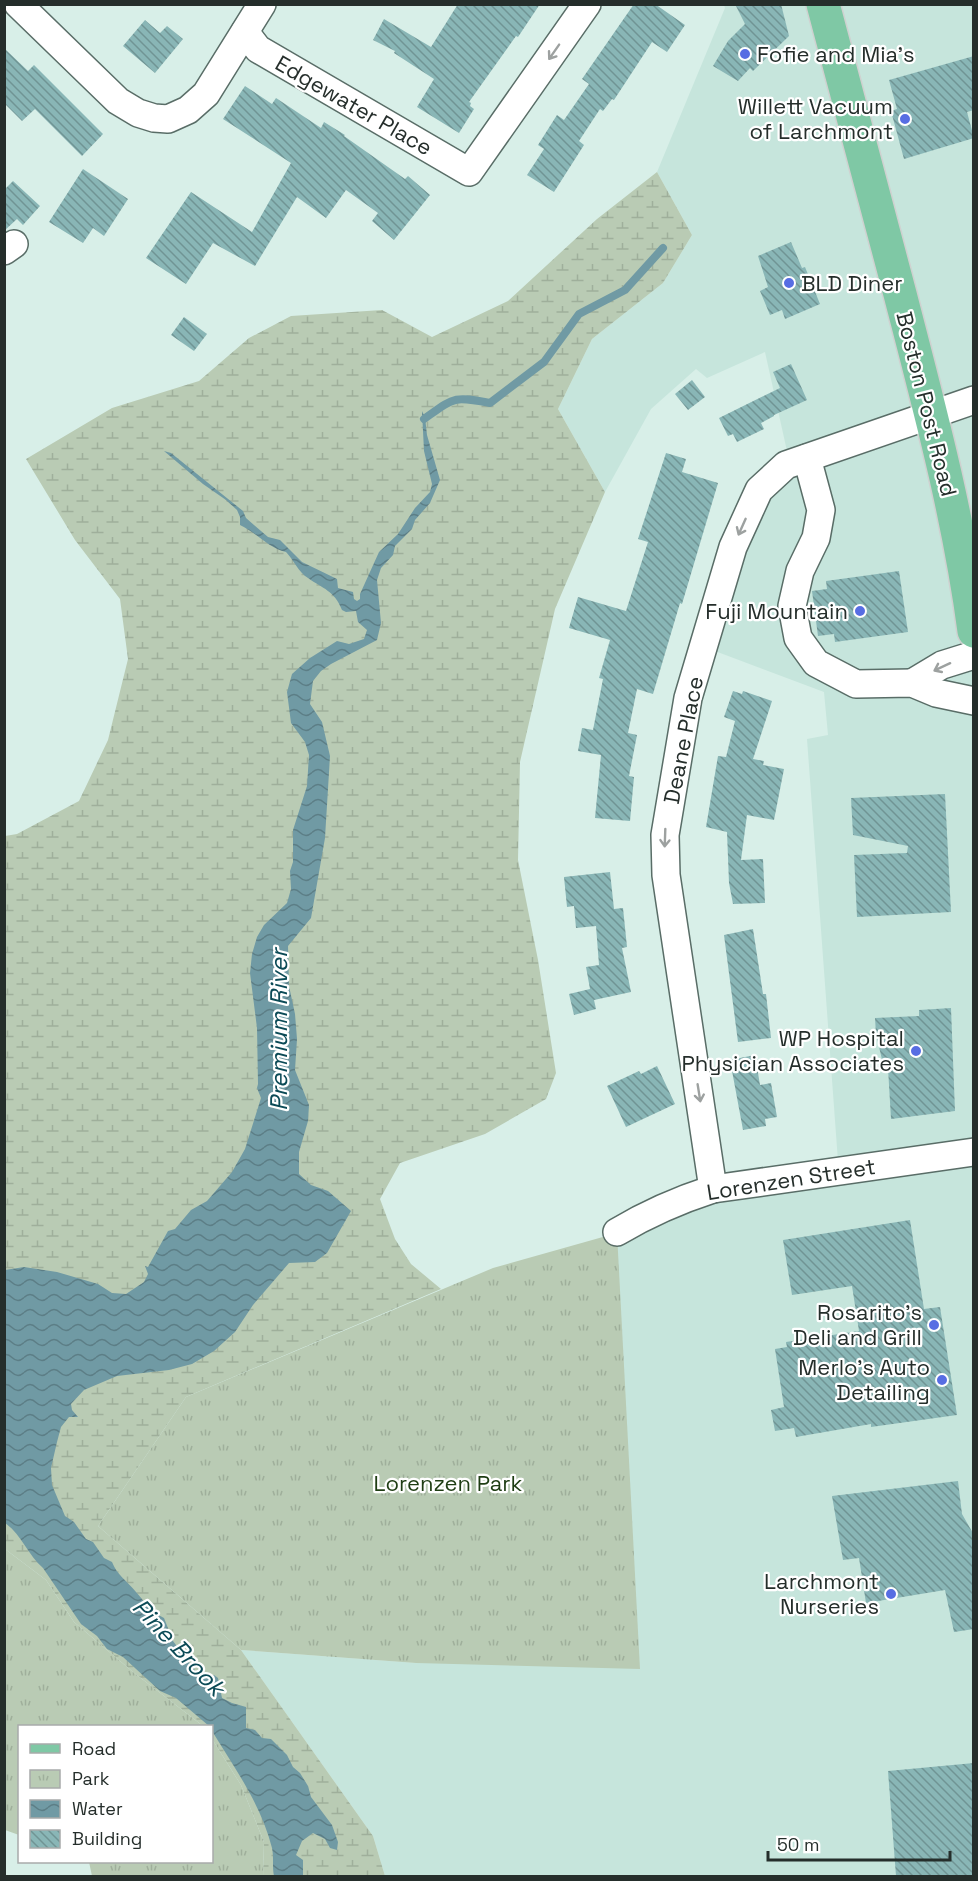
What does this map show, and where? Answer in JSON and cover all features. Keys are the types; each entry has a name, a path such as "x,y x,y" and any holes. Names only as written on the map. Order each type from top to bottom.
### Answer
{"main road":[{"name":"Boston Post Road","path":"823,4 932,413 956,523 974,631"}],"street":[{"path":"18,4 118,101 154,118 168,119 188,110 206,94 262,4"},
{"name":"Edgewater Place","path":"245,32 258,50 469,172 587,4"},
{"name":"Deane Place","path":"713,1189 666,875 665,835 682,729 697,666 733,547 759,490 786,465 974,400"},
{"path":"807,458 821,510 816,538 800,571 792,606 798,638 816,663 856,684 912,683 936,693 974,700"},
{"path":"912,683 942,665 974,655"},
{"name":"Lorenzen Street","path":"617,1232 685,1198 713,1189 974,1152"}],"shaded area":[{"path":"724,5 973,5 973,1876 385,1876 373,1836 241,1650 416,1663 617,1233 686,1200 839,1175 807,739 828,735 824,692 707,648 736,551 789,460 765,352 707,378 696,369 651,409 605,492 558,409 592,339 663,283 692,235 657,172 725,8"}],"green space":[{"path":"657,172 692,235 663,283 592,339 558,409 605,492 555,609 520,762 518,860 538,960 556,1073 546,1099 485,1134 400,1163 380,1199 395,1239 411,1264 441,1289 186,1397 98,1526 241,1650 373,1836 385,1876 263,1876 264,1842 241,1785 213,1741 213,1725 202,1725 133,1672 74,1622 46,1580 5,1549 5,836 17,834 79,801 108,740 128,659 120,599 75,540 26,459 112,408 199,381 249,338 291,316 382,310 432,337 508,301 597,219"},
{"name":"Lorenzen Park","path":"617,1233 640,1669 416,1663 241,1650 98,1526 186,1397 493,1268"},
{"path":"5,1549 46,1580 74,1622 133,1672 202,1725 18,1725 18,1835 5,1830"},
{"path":"213,1741 241,1785 264,1842 263,1876 92,1876 89,1863 213,1863"}],"water":[{"path":"422,411 440,480 430,503 415,520 412,529 395,546 393,555 381,568 377,580 381,623 377,640 321,671 313,681 310,704 322,722 330,756 325,838 311,918 288,946 289,986 297,1039 295,1070 309,1105 308,1121 299,1152 299,1174 311,1185 328,1191 351,1211 327,1253 315,1262 289,1263 253,1305 235,1332 214,1351 192,1364 169,1370 117,1376 84,1390 71,1404 72,1410 78,1417 69,1417 61,1427 51,1468 52,1485 65,1516 74,1522 86,1539 93,1542 104,1558 112,1562 119,1574 155,1613 164,1618 173,1641 200,1677 214,1675 218,1678 222,1698 246,1707 246,1728 255,1730 262,1738 271,1739 287,1755 308,1786 311,1797 332,1825 338,1842 337,1850 330,1848 325,1839 313,1833 302,1841 296,1855 303,1860 303,1876 274,1876 272,1848 261,1816 213,1733 213,1725 208,1725 176,1698 160,1691 123,1657 107,1649 97,1636 81,1624 43,1568 16,1533 5,1523 5,1270 24,1267 57,1272 98,1284 112,1293 126,1294 144,1282 148,1274 145,1266 148,1267 168,1231 175,1229 191,1210 207,1201 232,1172 245,1149 261,1098 257,1088 257,1028 250,973 252,954 257,937 264,925 287,903 291,889 293,830 307,786 309,755 305,742 291,723 287,692 292,674 310,658 337,641 349,644 364,639 367,630 358,622 356,611 342,610 332,594 305,576 286,552 240,525 237,510 164,451 171,453 243,511 246,518 268,537 280,540 302,562 337,579 338,588 353,592 354,599 357,601 360,599 360,594 379,552 398,534 415,508 430,492 432,484 424,451"}],"building":[{"path":"458,4 540,4 469,102 474,109 459,133 417,107 434,79 394,53 395,51 373,40 384,19 431,47"},
{"path":"634,4 655,4 685,25 667,52 652,42 614,100 612,99 603,111 600,109 579,141 584,145 554,192 527,175 544,149 538,145 557,115 564,120 589,84 582,79"},
{"name":"Fofie and Mia's","path":"735,4 781,4 789,36 753,71 750,68 738,81 713,66 728,41 745,24"},
{"path":"145,20 160,33 167,26 183,39 155,73 123,46"},
{"path":"4,48 28,71 34,65 103,134 82,156 35,109 22,121 4,103"},
{"path":"974,56 974,110 967,112 974,138 904,159 891,111 897,109 889,80"},
{"path":"245,86 272,104 276,98 321,128 324,122 405,179 408,176 430,195 394,240 372,221 378,213 346,190 326,218 297,197 255,266 213,243 186,284 146,258 191,192 252,232 291,163 223,119"},
{"path":"83,169 128,199 104,236 93,228 83,243 49,222"},
{"path":"13,181 40,206 23,225 17,219 4,231 4,190"},
{"name":"BLD Diner","path":"791,242 802,268 805,267 820,304 785,319 782,310 770,315 760,291 768,287 758,256"},
{"path":"184,317 207,334 194,351 171,335"},
{"path":"791,364 807,400 774,415 761,423 764,429 737,442 733,434 728,436 719,418 780,388 773,372"},
{"path":"692,380 705,397 688,410 675,394"},
{"path":"666,453 686,459 682,472 718,483 653,694 637,689 628,733 637,735 629,776 634,777 630,821 595,818 601,755 578,751 582,728 593,730 603,679 599,678 610,640 569,628 578,597 626,611 648,542 638,539"},
{"name":"Fuji Mountain","path":"899,571 908,632 835,642 834,634 818,636 812,591 827,589 826,581"},
{"path":"733,691 742,694 743,691 772,701 753,759 764,761 763,765 784,769 774,820 747,815 741,860 763,859 765,903 733,904 729,883 727,832 706,827 718,756 726,757 735,721 724,717"},
{"path":"945,794 951,912 857,917 854,855 907,853 908,846 853,835 851,798"},
{"path":"610,872 614,909 623,908 627,947 622,948 631,992 594,1000 596,1009 574,1015 569,994 590,989 586,967 599,965 596,926 576,928 574,906 567,907 564,877"},
{"path":"753,929 763,994 766,994 771,1038 738,1042 724,935"},
{"name":"WP Hospital Physician Associates","path":"951,1008 955,1111 891,1119 888,1068 884,1068 876,1034 875,1018 919,1016 919,1010"},
{"path":"755,1055 760,1085 771,1083 777,1117 765,1119 766,1126 743,1130 730,1060"},
{"path":"657,1066 675,1104 626,1127 607,1086 639,1071 641,1074"},
{"path":"910,1220 924,1309 940,1307 957,1415 871,1427 871,1424 796,1437 794,1428 775,1431 771,1410 784,1407 775,1349 787,1347 786,1342 859,1331 852,1286 792,1295 783,1240"},
{"path":"958,1481 962,1514 974,1535 974,1629 954,1632 945,1590 866,1603 859,1558 843,1560 832,1496"},
{"path":"974,1763 974,1876 896,1876 888,1771"}],"waterway":[{"name":"Premium River","path":"424,419 455,400 468,399 490,403 544,362 579,314 625,290 663,248"}],"place":[{"name":"Fofie and Mia's","path":"745,54"},
{"name":"Willett Vacuum of Larchmont","path":"905,119"},
{"name":"BLD Diner","path":"789,283"},
{"name":"Fuji Mountain","path":"860,611"},
{"name":"WP Hospital Physician Associates","path":"916,1051"},
{"name":"Rosarito's Deli and Grill","path":"934,1325"},
{"name":"Merlo's Auto Detailing","path":"942,1380"},
{"name":"Larchmont Nurseries","path":"891,1594"}],"water label":[{"name":"Pine Brook","path":"179,1647"}]}
